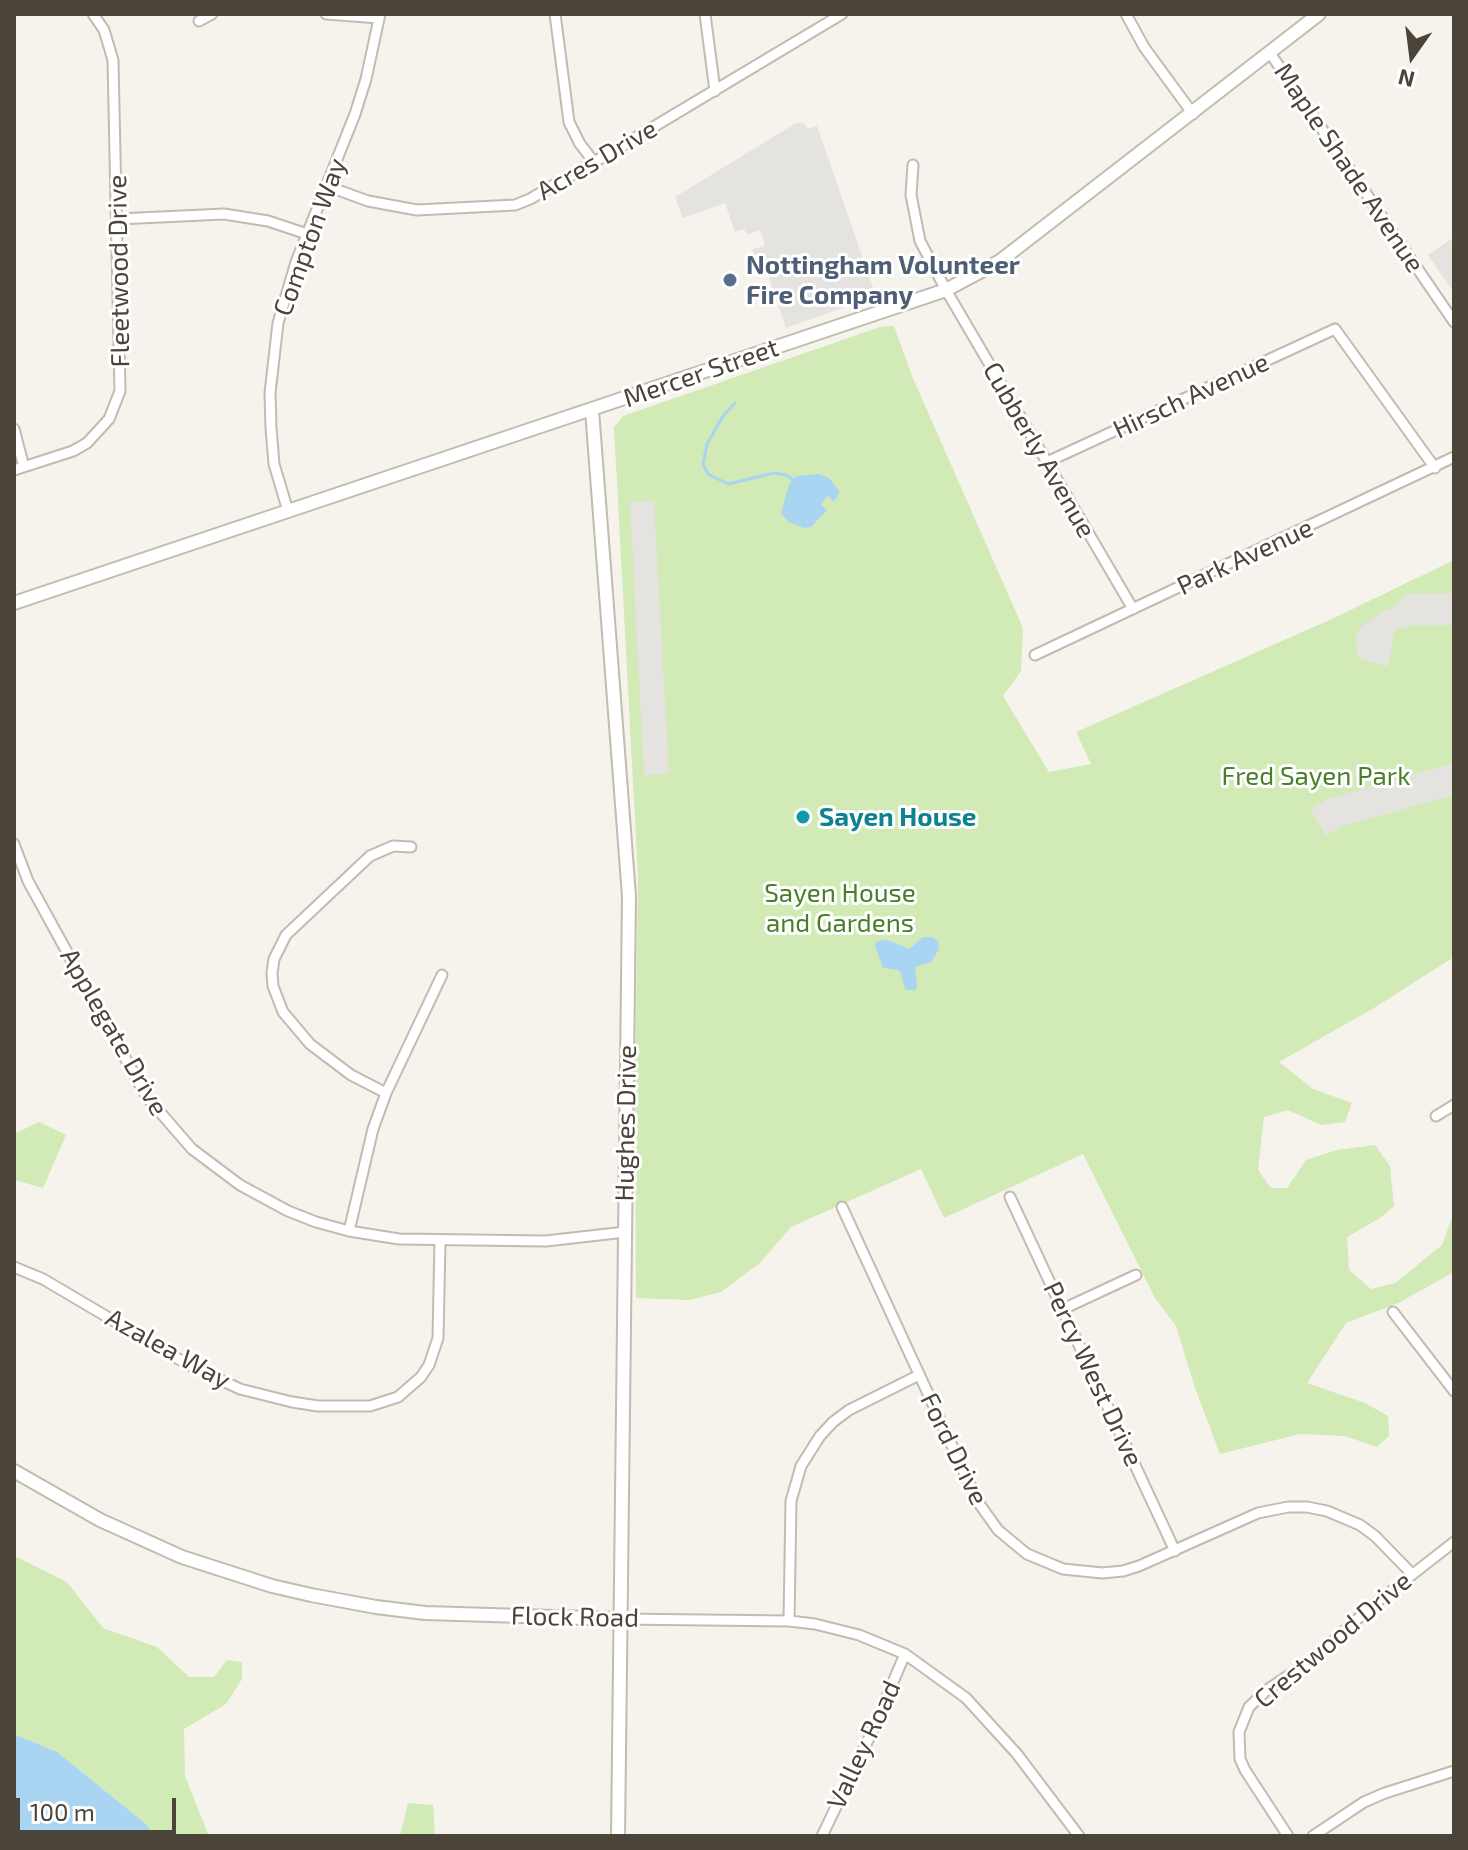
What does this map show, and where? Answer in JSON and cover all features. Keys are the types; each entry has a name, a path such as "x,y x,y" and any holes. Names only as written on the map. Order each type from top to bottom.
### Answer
{"street":[{"name":"Fleetwood Drive","path":"19,468 73,451 87,443 99,432 116,406 122,375 113,60 104,30 93,14"},
{"path":"199,21 212,14"},
{"path":"326,14 379,16"},
{"path":"555,14 569,122 594,162"},
{"path":"705,14 715,91"},
{"name":"Acres Drive","path":"327,186 368,201 417,210 502,208 530,199 842,14"},
{"path":"1126,14 1144,47 1193,114"},
{"name":"Mercer Street","path":"14,603 946,290 1000,261 1319,14"},
{"name":"Compton Way","path":"288,511 274,464 270,393 278,323 307,234 355,114 379,16"},
{"name":"Maple Shade Avenue","path":"1270,53 1454,322"},
{"name":"Cubberly Avenue","path":"913,165 911,195 920,241 1133,609"},
{"path":"118,219 224,214 268,221 307,234"},
{"name":"Hirsch Avenue","path":"1047,462 1335,329 1435,468"},
{"name":"Hughes Drive","path":"592,410 629,896 618,1836"},
{"path":"14,429 19,468"},
{"name":"Park Avenue","path":"1035,655 1454,457"},
{"name":"Applegate Drive","path":"14,844 28,881 146,1096 192,1149 240,1185 288,1211 349,1231 399,1239 546,1241 625,1232"},
{"path":"386,1093 334,1063 301,1034 277,1000 272,973 274,959 286,935 359,866 380,850 393,846 411,847"},
{"path":"349,1231 365,1158 386,1093 442,975"},
{"path":"1436,1116 1454,1105"},
{"name":"Percy West Drive","path":"1010,1197 1175,1551"},
{"name":"Ford Drive","path":"842,1207 978,1502 998,1530 1027,1554 1063,1569 1102,1573 1139,1566 1258,1513 1307,1507 1327,1511 1360,1525 1412,1574"},
{"name":"Azalea Way","path":"14,1267 43,1279 187,1364 240,1389 292,1402 370,1406 398,1397 410,1388 421,1377 435,1352 440,1241"},
{"path":"1063,1309 1136,1275"},
{"path":"1393,1312 1454,1391"},
{"path":"789,1621 791,1501 801,1466 820,1436 849,1410 919,1375"},
{"name":"Flock Road","path":"14,1471 132,1536 193,1561 285,1589 357,1604 425,1613 789,1621 859,1635 905,1654 966,1698 1017,1754 1079,1836"},
{"name":"Crestwood Drive","path":"1288,1836 1240,1759 1238,1746 1243,1719 1257,1698 1313,1659 1454,1542"},
{"name":"Valley Road","path":"822,1836 905,1654"},
{"path":"1313,1836 1364,1802 1454,1771"}],"green space":[{"path":"894,326 912,376 1023,628 1021,671 1003,696 1049,772 1091,764 1076,732 1334,618 1454,560 1454,957 1374,1008 1279,1062 1313,1089 1352,1103 1345,1122 1321,1125 1288,1110 1264,1117 1258,1170 1271,1188 1287,1188 1306,1160 1337,1150 1375,1145 1390,1166 1394,1206 1347,1237 1349,1270 1371,1289 1395,1283 1442,1245 1454,1212 1454,1272 1398,1303 1346,1323 1307,1383 1365,1403 1388,1416 1389,1436 1377,1447 1345,1436 1300,1434 1220,1454 1176,1326 1155,1298 1083,1154 944,1218 921,1169 791,1227 760,1263 721,1292 690,1300 636,1298 638,875 614,427 623,416 880,327"},
{"path":"39,1122 66,1135 43,1188 14,1180 14,1134"},
{"path":"17,1557 67,1582 103,1628 157,1647 189,1677 214,1677 227,1660 242,1662 242,1679 226,1704 184,1729 185,1776 209,1836 154,1836 146,1824 57,1752 14,1734 14,1560"},
{"path":"408,1803 433,1805 435,1836 400,1836"}],"shaded area":[{"path":"796,123 804,123 808,129 817,126 876,296 786,328 767,272 775,269 772,258 758,261 752,250 765,245 760,230 747,235 744,229 735,232 725,203 683,218 675,197"},
{"path":"1454,237 1454,293 1428,255"},
{"path":"654,501 669,774 644,775 630,502"},
{"path":"1454,593 1454,625 1408,625 1407,628 1395,629 1388,667 1357,657 1356,635 1361,627 1393,608 1406,594"},
{"path":"1454,763 1454,795 1340,827 1326,836 1310,809 1327,799"}],"water":[{"path":"819,474 829,478 840,492 834,501 827,496 821,505 827,510 811,527 804,528 789,522 781,513 789,485 796,476"},
{"path":"923,937 938,941 939,949 931,962 915,967 915,990 905,989 898,970 883,968 875,946 877,941 887,940 909,949"},
{"path":"14,1734 57,1752 146,1824 154,1836 14,1836"}],"waterway":[{"path":"735,403 723,416 707,444 703,464 708,474 728,484 774,473 793,480"}],"place":[{"name":"Nottingham Volunteer Fire Company","path":"730,280"},
{"name":"Sayen House","path":"803,817"}],"park label":[{"name":"Fred Sayen Park","path":"1316,776"},
{"name":"Sayen House and Gardens","path":"840,908"}]}
